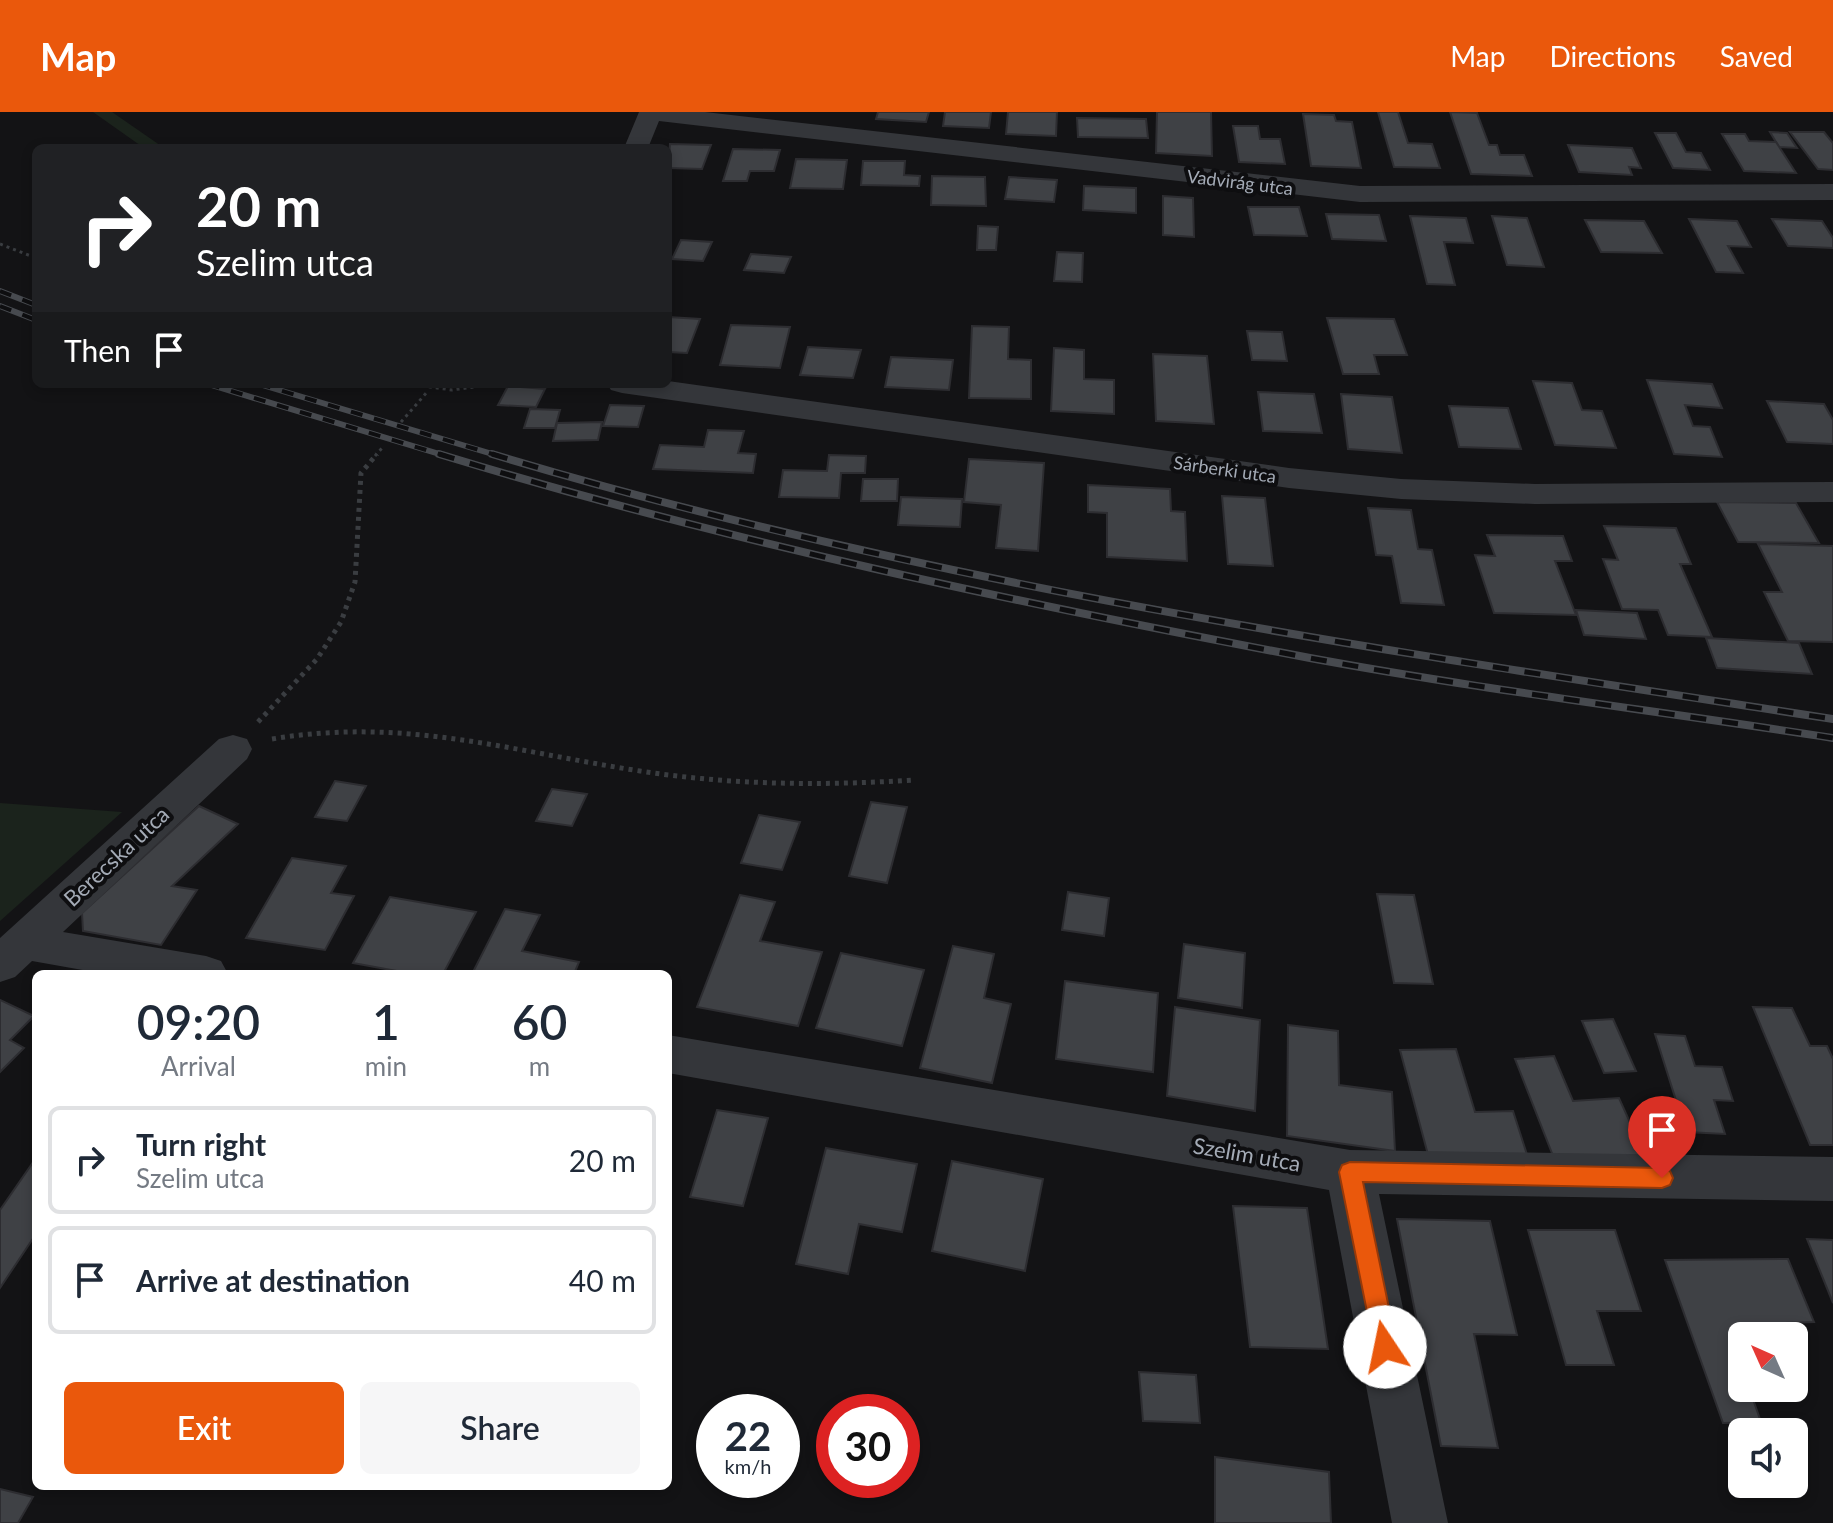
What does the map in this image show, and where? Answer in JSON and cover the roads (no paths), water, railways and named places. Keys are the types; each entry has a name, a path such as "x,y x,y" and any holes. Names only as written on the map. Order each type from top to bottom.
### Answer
{"street":[{"path":"638,144 651,112"},
{"name":"Vadvirág utca","path":"651,112 1360,194 1833,192"},
{"name":"Sárberki utca","path":"650,388 1289,478 1401,489 1535,494 1833,492"},
{"name":"Berecska utca","path":"12,953 233,749"},
{"path":"12,953 169,970"},
{"name":"Szelim utca","path":"672,1055 1350,1172 1833,1179"},
{"path":"1350,1172 1420,1523"}],"railway":[{"path":"0,291 32,303"},
{"path":"0,306 32,318"},
{"path":"221,388 446,456"},
{"path":"272,388 497,455"},
{"path":"439,454 654,515 763,542 1090,615 1375,670 1833,738"},
{"path":"492,454 497,455"},
{"path":"497,455 657,500 990,578 1326,640 1833,719"}]}
